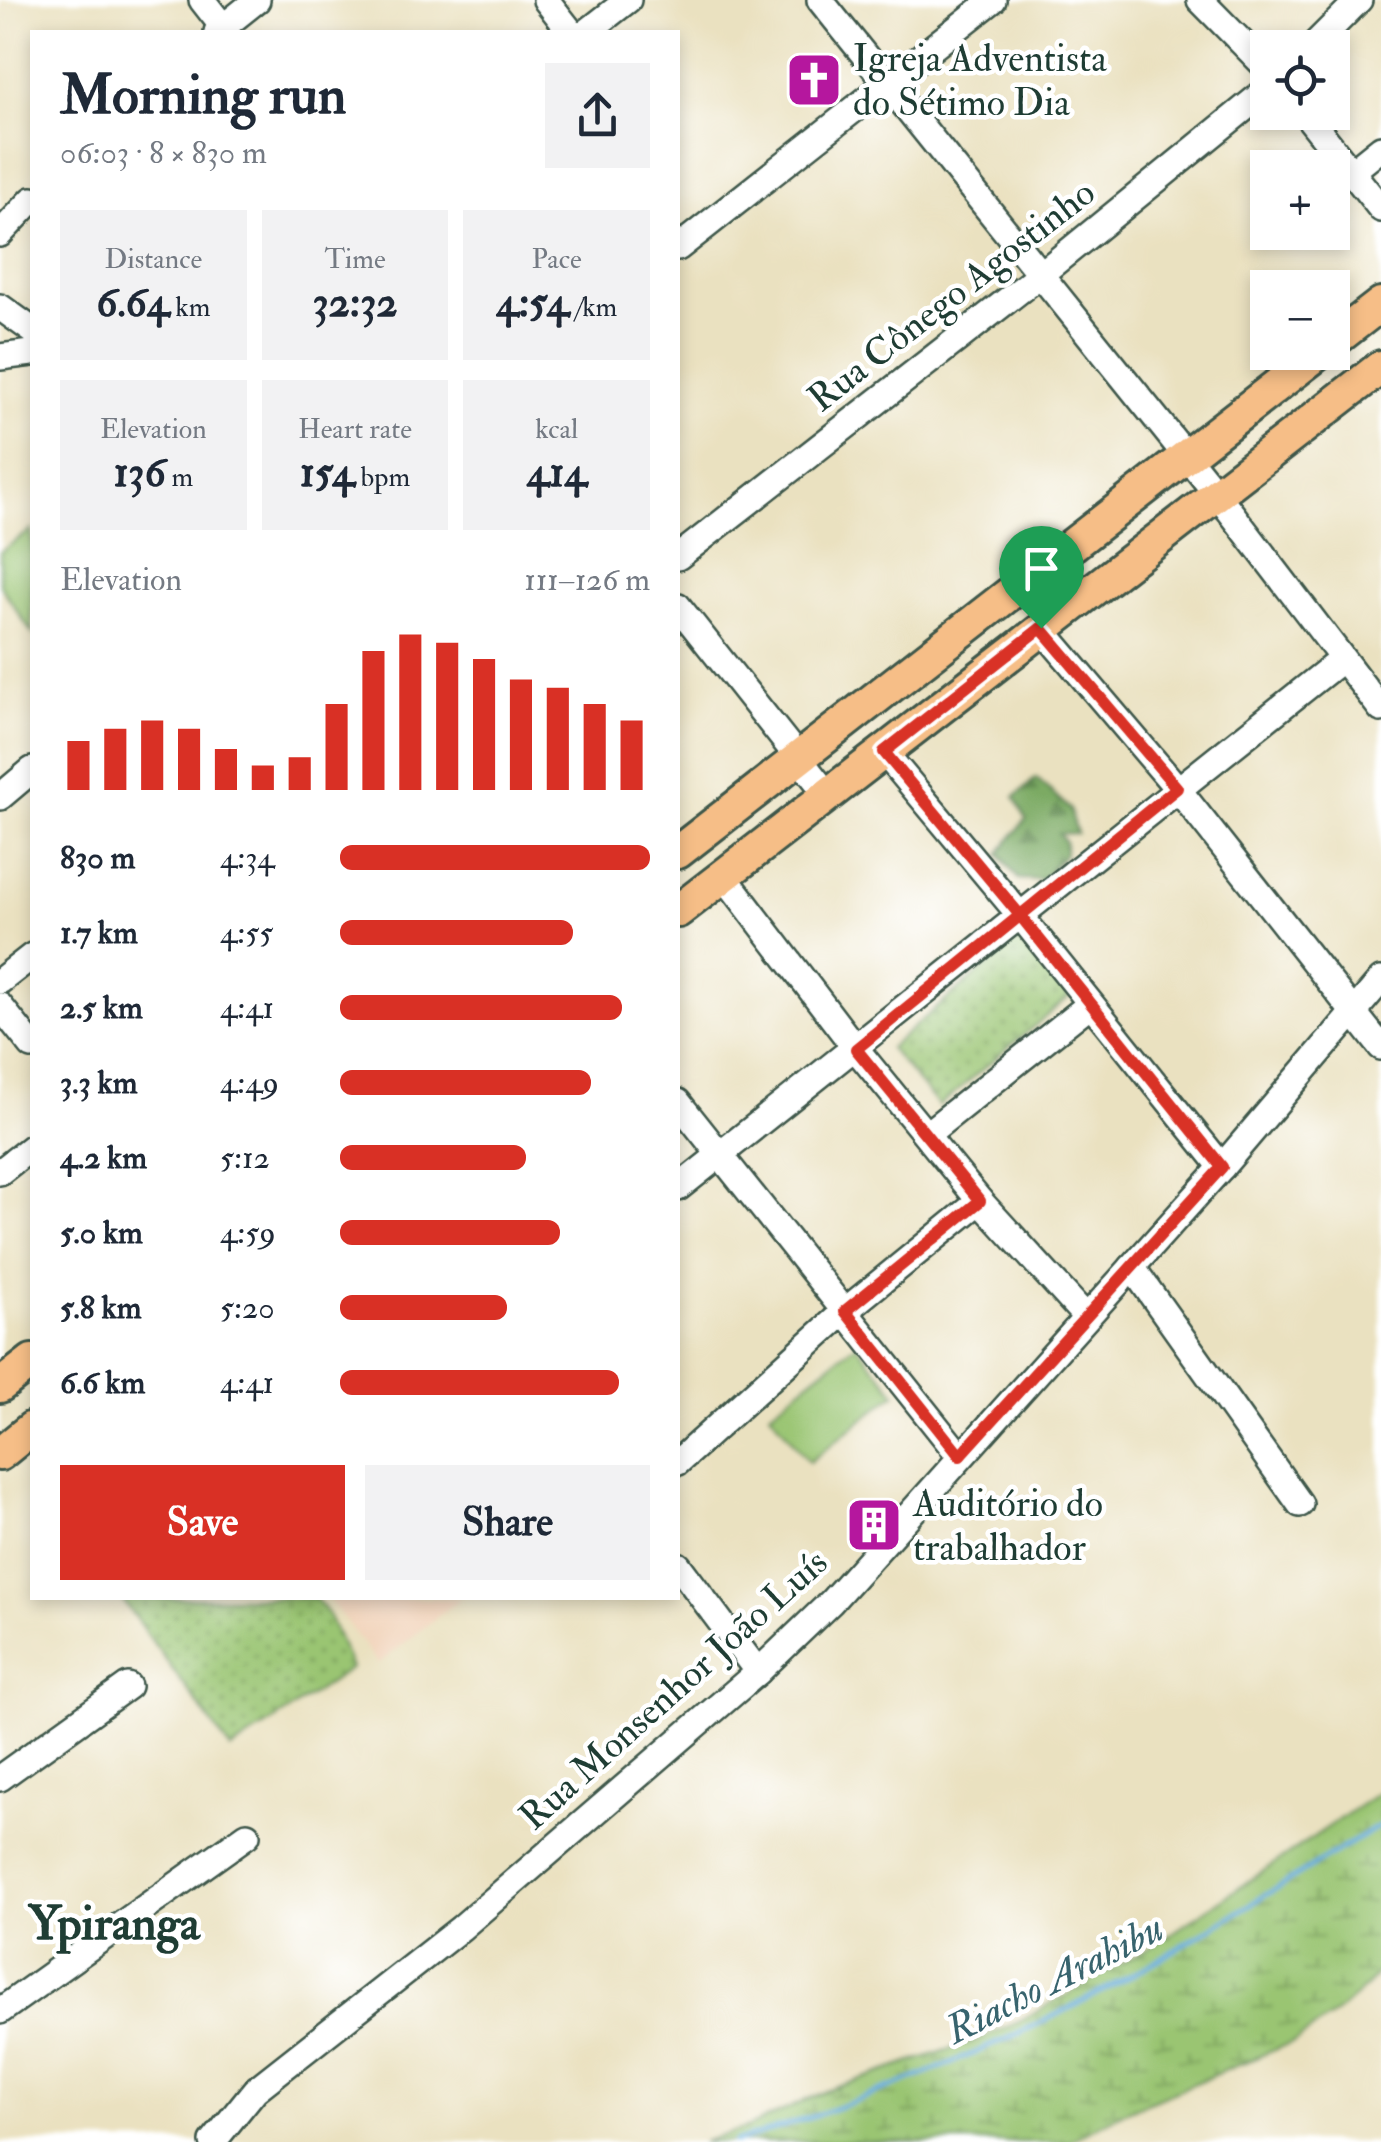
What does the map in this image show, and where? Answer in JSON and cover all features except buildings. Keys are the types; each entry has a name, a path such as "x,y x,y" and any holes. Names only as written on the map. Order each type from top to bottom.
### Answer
{"main road":[{"path":"1350,328 1381,304"},
{"path":"680,909 1381,367"},
{"path":"680,850 1297,370"},
{"path":"0,1386 30,1363"},
{"path":"0,1454 30,1430"}],"street":[{"path":"202,0 221,30"},
{"path":"223,30 257,0"},
{"path":"546,0 569,30"},
{"path":"590,30 628,0"},
{"path":"820,0 1187,457 1381,710"},
{"path":"680,246 993,0"},
{"path":"1200,0 1250,51"},
{"path":"1330,30 1359,0"},
{"name":"Rua Cônego Agostinho","path":"680,554 1041,274 1250,104"},
{"path":"1318,130 1333,150"},
{"path":"1381,148 1350,172 1381,208"},
{"path":"0,234 30,202"},
{"path":"0,306 30,328"},
{"path":"0,357 30,353"},
{"path":"680,609 826,794"},
{"path":"1041,628 1177,788 1381,1047"},
{"path":"680,1186 1342,659"},
{"path":"884,752 1222,1167"},
{"path":"0,797 30,772"},
{"path":"724,876 856,1049 980,1201 1086,1317"},
{"path":"0,981 30,958"},
{"name":"Rua Monsenhor João Luís","path":"213,2142 255,2090 461,1928 758,1672 830,1602 1222,1167 1381,980"},
{"path":"927,1134 1089,1005"},
{"path":"0,1006 30,1044"},
{"path":"680,1104 960,1456"},
{"path":"0,1172 30,1149"},
{"path":"680,1460 845,1311 980,1201"},
{"path":"1132,1266 1300,1504"},
{"path":"680,1568 758,1672"},
{"path":"0,1778 128,1686"},
{"path":"0,2011 247,1835"}],"shaded area":[{"path":"330,1600 458,1600 378,1664"}],"green space":[{"path":"30,531 30,630 0,585 0,552"},
{"path":"1036,778 1070,809 1077,833 1059,834 1065,842 1065,854 1041,880 1018,879 999,854 1026,819 1015,797"},
{"path":"1020,938 1070,996 939,1106 889,1048"},
{"path":"856,1344 896,1393 809,1462 770,1412"},
{"path":"122,1600 317,1600 328,1614 351,1668 231,1750"},
{"path":"1381,1791 1381,1967 1369,1984 1334,2015 1294,2042 1122,2113 1068,2142 702,2142 749,2127 826,2091 1019,2022 1159,1942"}],"waterway":[{"name":"Riacho Arahibu","path":"735,2142 910,2080 1038,2024 1156,1961 1381,1825"}],"place":[{"name":"Igreja Adventista do Sétimo Dia","path":"814,80"},
{"name":"Auditório do trabalhador","path":"874,1525"}],"district":[{"name":"Ypiranga","path":"114,1922"}],"route":[{"path":"1041,628 884,752 1019,914 1222,1167 960,1456 845,1311 980,1201 856,1049 1019,914 1177,788 1041,628"}]}
